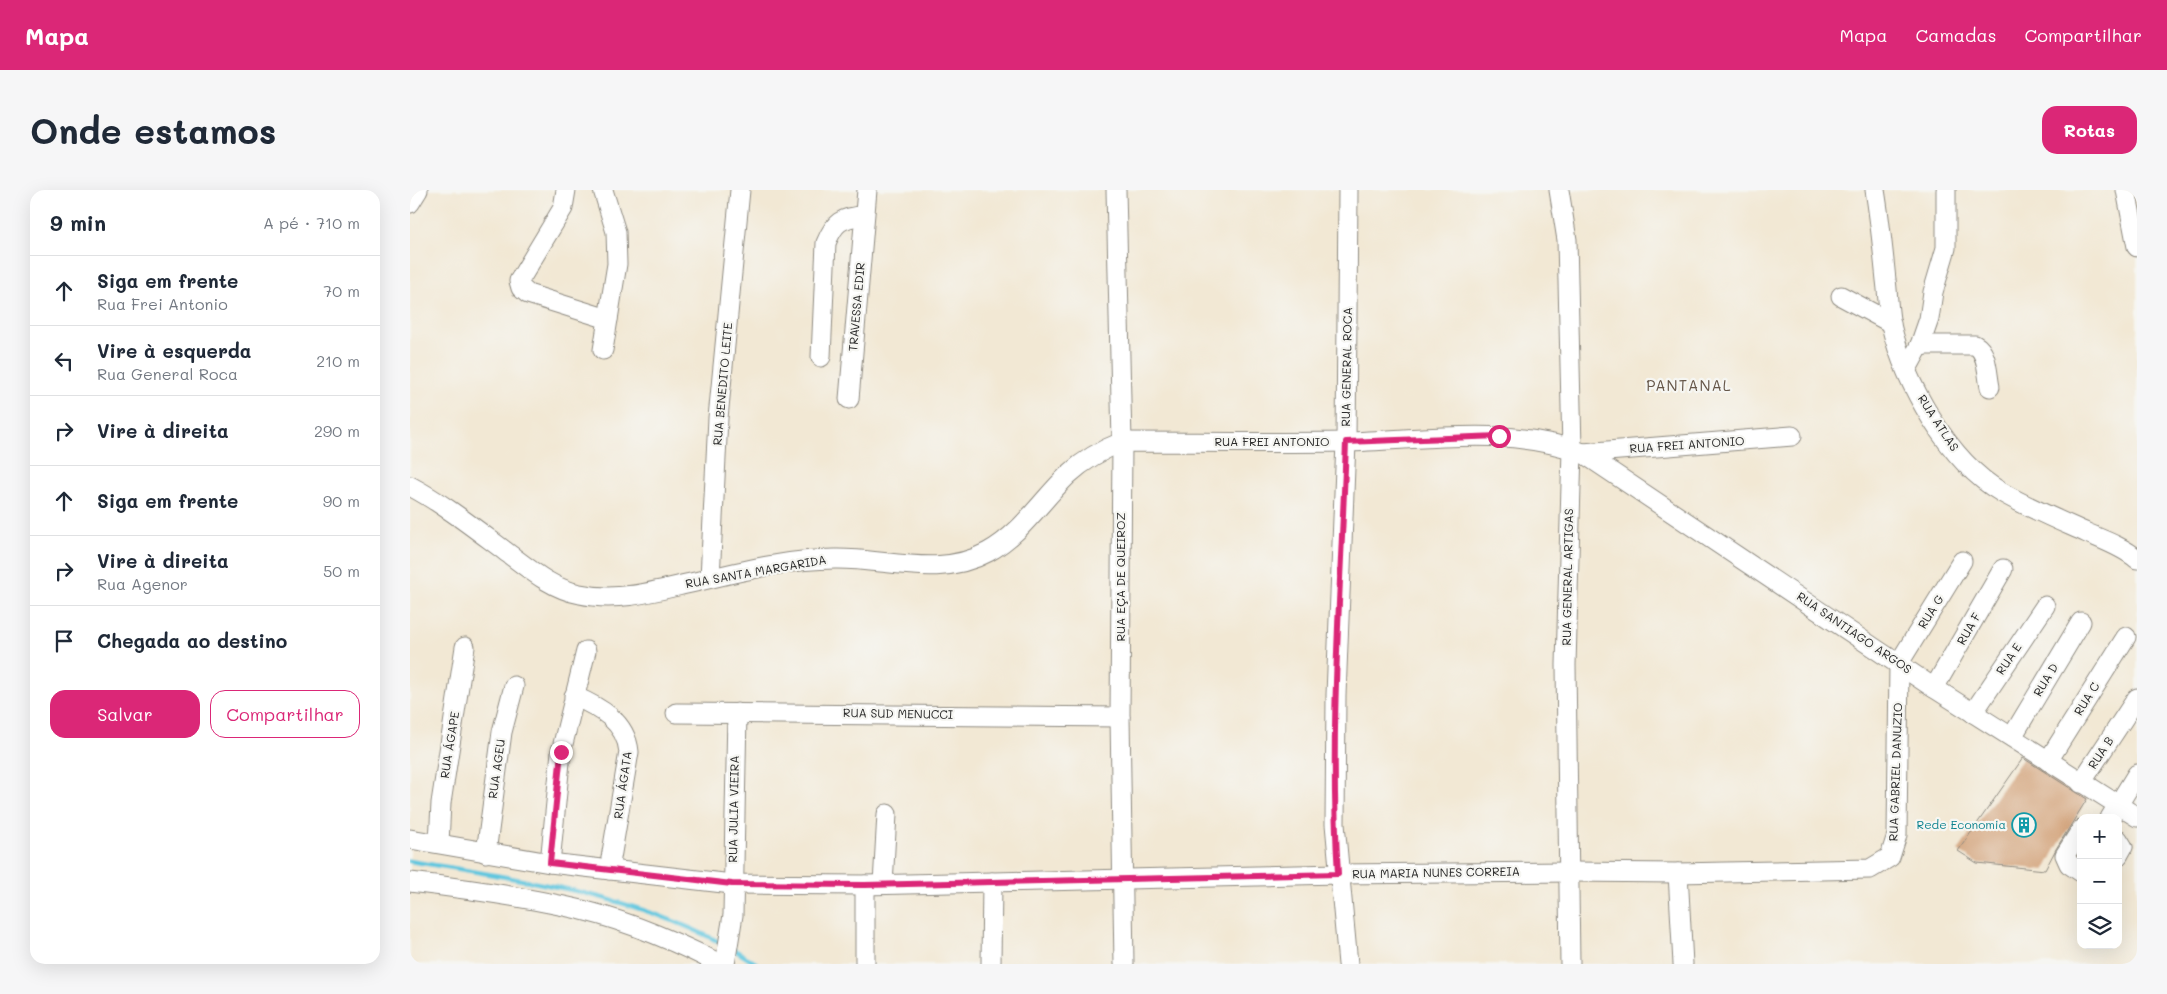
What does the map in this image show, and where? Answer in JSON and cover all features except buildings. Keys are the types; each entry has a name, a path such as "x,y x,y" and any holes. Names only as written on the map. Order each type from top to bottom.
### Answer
{"street":[{"path":"410,203 418,190"},
{"path":"566,190 563,208 519,281 521,288 528,294 608,319"},
{"path":"603,190 616,232 617,264 603,350"},
{"name":"RUA BENEDITO LEITE","path":"710,578 718,418 740,190"},
{"name":"TRAVESSA EDIR","path":"849,399 860,290 867,190"},
{"name":"RUA EÇA DE QUEIROZ","path":"1116,190 1122,442 1120,716 1124,964"},
{"name":"RUA GENERAL ROCA","path":"1348,190 1346,442 1336,695 1335,824 1338,874 1348,964"},
{"name":"RUA GENERAL ARTIGAS","path":"1559,190 1567,256 1578,451 1566,665 1570,964"},
{"name":"RUA ATLAS","path":"1874,190 1881,225 1891,323 1920,399 1942,434 1964,461 1983,479 2024,506 2100,539 2137,559"},
{"path":"1907,369 1920,345 1946,248 1946,190"},
{"path":"2126,190 2136,239"},
{"path":"821,357 826,244 833,227 844,218 864,215"},
{"path":"1841,296 1891,323"},
{"path":"1920,345 1975,345 1984,353 1990,387"},
{"name":"RUA FREI ANTONIO","path":"1122,442 1346,442 1499,436 1578,451 1792,436"},
{"name":"RUA SANTA MARGARIDA","path":"410,486 456,515 560,588 580,594 631,596 710,578 788,564 834,559 920,567 964,562 988,553 1006,540 1068,475 1090,457 1122,442"},
{"name":"RUA SANTIAGO ARGOS","path":"1578,451 1934,688 2081,783 2114,812 2137,817"},
{"name":"RUA G","path":"1899,663 1962,561"},
{"name":"RUA F","path":"1934,688 2004,569"},
{"name":"RUA E","path":"1973,713 2045,606"},
{"name":"RUA D","path":"2012,738 2081,622"},
{"name":"RUA C","path":"2048,761 2126,637"},
{"name":"RUA ÁGAPE","path":"439,843 441,803 465,648"},
{"path":"550,863 561,752 586,651"},
{"name":"RUA GABRIEL DANUZIO","path":"1870,870 1890,857 1897,835 1899,663"},
{"name":"RUA AGEU","path":"486,853 502,732 514,686"},
{"name":"RUA ÁGATA","path":"574,696 608,714 617,723 628,742 629,752 610,870"},
{"name":"RUA B","path":"2081,783 2137,698"},
{"name":"RUA SUD MENUCCI","path":"676,713 1120,716"},
{"name":"RUA JULIA VIEIRA","path":"724,961 731,934 737,713"},
{"path":"2114,812 2137,774"},
{"path":"865,964 874,885 887,814"},
{"path":"2077,836 2065,855 2069,864 2077,869"},
{"name":"RUA MARIA NUNES CORREIA","path":"410,839 550,863 732,884 874,885 1338,874 1678,873 1870,870"},
{"path":"1678,873 1683,964"},
{"path":"410,882 515,897 588,912 655,934 724,961"},
{"path":"991,964 992,882"}],"waterway":[{"path":"410,861 530,881 610,900 686,926 723,944"},
{"path":"733,949 757,964"}],"place":[{"name":"Rede Economia","path":"2024,825"}],"district":[{"name":"PANTANAL","path":"1689,386"}],"route":[{"path":"561,752 550,863 732,884 865,885 1338,874 1335,824 1336,695 1346,442 1499,436"}]}
